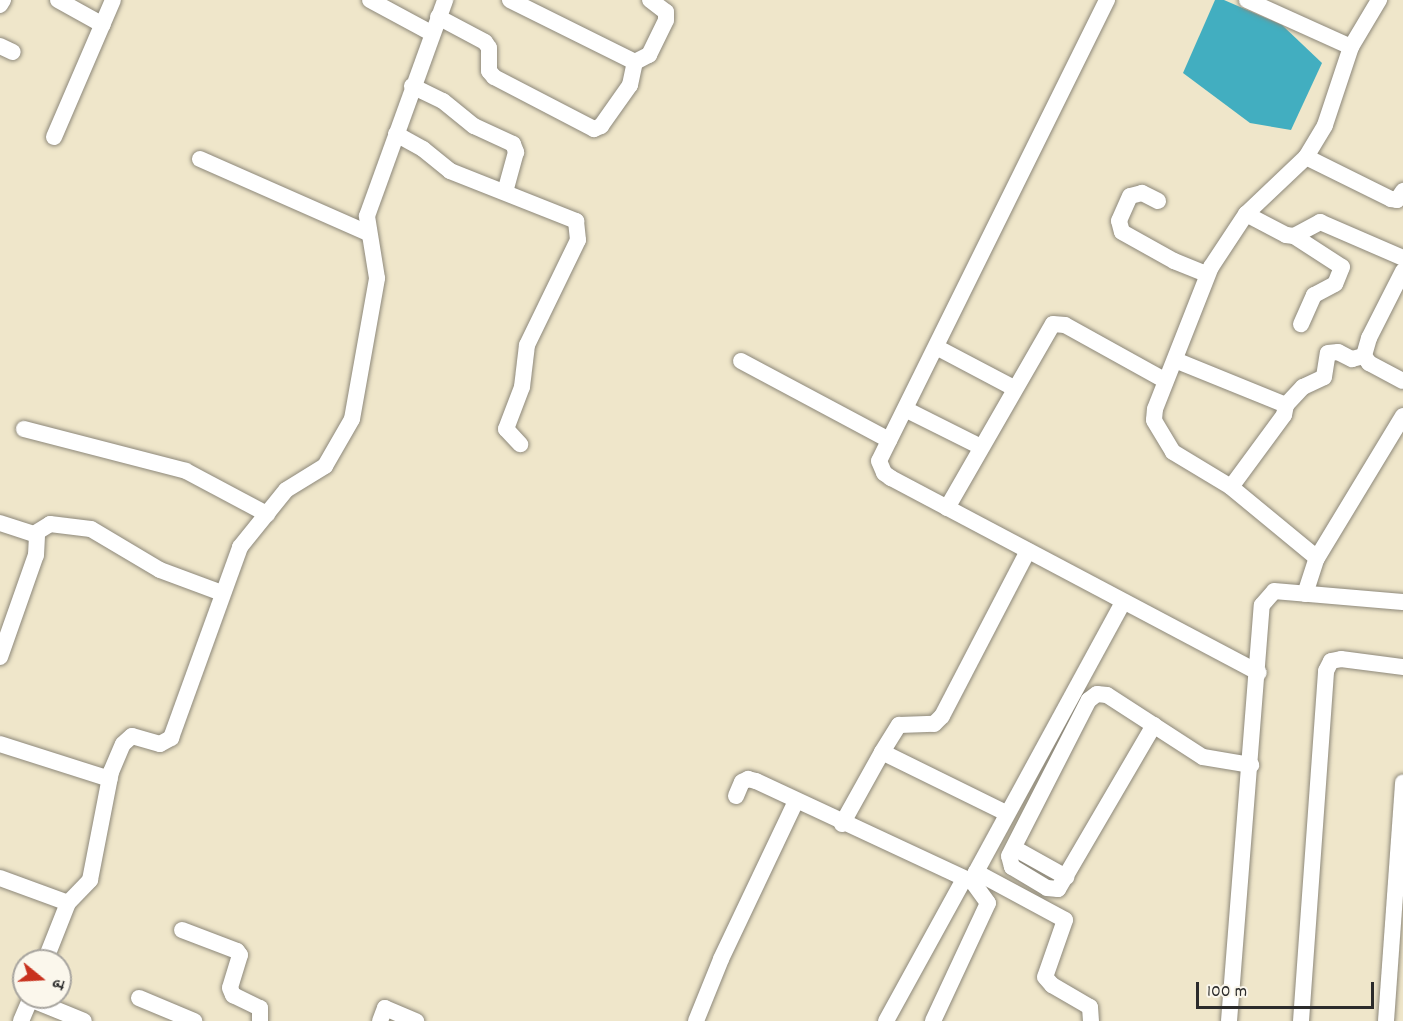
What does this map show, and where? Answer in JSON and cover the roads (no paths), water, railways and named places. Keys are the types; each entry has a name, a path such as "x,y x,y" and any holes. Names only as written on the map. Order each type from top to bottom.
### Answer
{"street":[{"path":"0,6 3,0"},
{"path":"58,0 103,25"},
{"path":"54,137 113,0"},
{"path":"370,0 430,33"},
{"path":"510,0 635,62"},
{"path":"635,62 649,55 666,20 666,12 650,0"},
{"path":"1107,0 938,348 879,461 884,473 1259,674"},
{"path":"1247,0 1351,47"},
{"path":"1317,558 1231,487 1165,445 1154,420 1207,274 1245,214 1306,157 1325,125 1351,47 1379,0"},
{"path":"50,949 68,903 90,880 110,779 127,738 132,736 160,744 171,738 240,547 286,490 325,466 351,419 377,278 367,216 430,33 442,5 485,42 489,48 489,71 494,77 594,129 601,126 630,85 635,62"},
{"path":"412,86 443,101 474,126 513,144 516,152 505,192"},
{"path":"396,134 423,149 450,171 569,215 576,221 580,233 527,345 522,387 506,429 520,444"},
{"path":"1306,157 1391,199 1397,200 1403,191"},
{"path":"200,159 368,233"},
{"path":"1158,201 1142,193 1130,196 1119,221 1122,232 1174,261 1207,274"},
{"path":"1245,214 1294,236 1342,267 1335,284 1314,295 1301,324"},
{"path":"1294,236 1320,222 1403,258"},
{"path":"1364,356 1369,338 1403,271"},
{"path":"947,508 1014,388 1053,324 1065,325 1167,381"},
{"path":"938,348 1014,388"},
{"path":"1231,487 1284,415 1286,405 1303,387 1324,377 1328,353 1338,352 1353,359 1364,356 1403,381"},
{"path":"1175,360 1286,405"},
{"path":"741,361 889,440"},
{"path":"907,410 981,447"},
{"path":"1305,594 1317,558 1403,416"},
{"path":"24,429 186,471 267,514"},
{"path":"0,523 37,533 50,524 91,529 160,570 222,593"},
{"path":"1,649 36,555 37,533"},
{"path":"842,824 899,725 934,724 942,716 1028,551"},
{"path":"1229,1021 1259,674 1262,605 1266,596 1274,591 1403,602"},
{"path":"886,1021 971,878 1123,602"},
{"path":"1301,1021 1326,671 1331,661 1341,658 1403,667"},
{"path":"1154,726 1058,889 1047,888 1012,867 1009,856 1089,700 1097,694 1107,695 1203,757 1251,765"},
{"path":"0,744 110,779"},
{"path":"882,752 1006,813"},
{"path":"735,796 748,779 842,824 1065,920 1045,977 1052,985 1090,1007 1091,1021"},
{"path":"1386,1021 1403,783"},
{"path":"696,1021 720,959 796,801"},
{"path":"0,878 68,903"},
{"path":"933,1021 988,903 971,878"},
{"path":"182,930 237,951 240,956 230,988 233,995 261,1008 260,1021"},
{"path":"139,998 194,1021"},
{"path":"380,1021 385,1008 416,1021"},
{"path":"56,1009 84,1021"}],"water":[{"path":"1215,0 1224,0 1282,25 1322,63 1291,130 1250,123 1183,73"}]}
